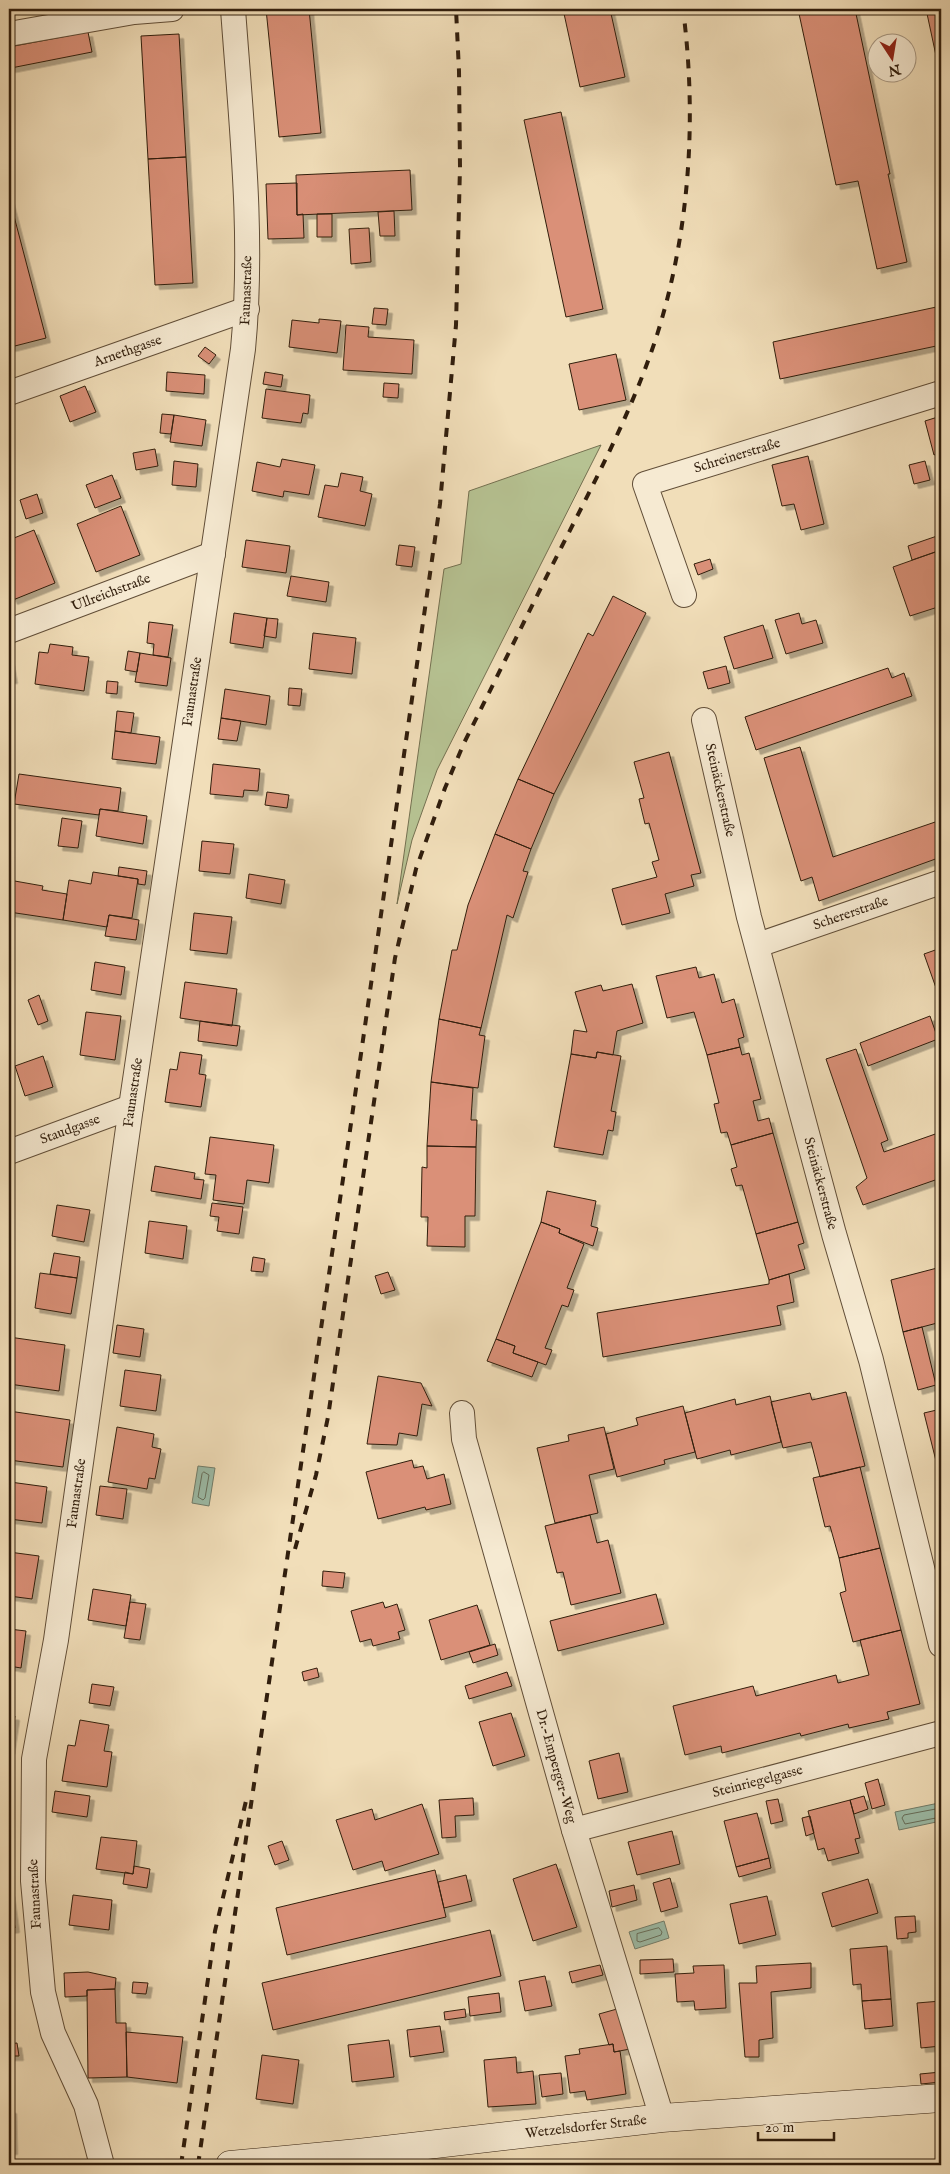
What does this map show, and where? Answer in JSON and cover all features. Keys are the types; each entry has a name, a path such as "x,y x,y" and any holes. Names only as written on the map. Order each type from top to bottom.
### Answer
{"main road":[{"name":"Wetzelsdorfer Straße","path":"230,2165 368,2152 662,2118 941,2098"}],"street":[{"path":"9,34 134,12 172,9"},
{"name":"Faunastraße","path":"102,2165 86,2105 54,2034 43,1992 33,1881 34,1759 56,1640 131,1107 243,349 248,279 242,131 233,9"},
{"name":"Arnethgasse","path":"9,393 247,309"},
{"name":"Schreinerstraße","path":"684,595 645,484 941,394"},
{"name":"Ullreichstraße","path":"9,632 213,554"},
{"name":"Steinäckerstraße","path":"704,720 749,917 834,1234 870,1360 941,1645"},
{"name":"Schererstraße","path":"758,945 941,882"},
{"name":"Staudgasse","path":"9,1152 131,1107"},
{"name":"Dr.-Emperger-Weg","path":"462,1414 464,1439 574,1830 662,2118"},
{"name":"Steinriegelgasse","path":"574,1830 941,1733"}],"shaded area":[{"path":"601,445 437,770 412,840 397,904 444,569 461,564 469,491"}],"water":[{"path":"198,1466 215,1468 209,1506 192,1503"},
{"path":"939,1803 941,1821 899,1830 895,1812"},
{"path":"664,1921 669,1938 635,1949 629,1932"}],"building":[{"path":"266,9 309,9 321,133 279,137"},
{"path":"563,9 610,9 625,77 580,87"},
{"path":"798,9 855,9 868,70 868,82 870,82 907,262 877,269 858,181 836,185"},
{"path":"926,9 941,9 941,79"},
{"path":"88,32 92,52 11,68 9,47"},
{"path":"179,34 186,157 148,159 141,36"},
{"path":"561,112 603,309 566,317 524,120"},
{"path":"186,157 193,283 155,285 148,159"},
{"path":"410,170 412,210 297,215 296,175"},
{"path":"297,183 297,215 303,214 304,238 268,239 266,184"},
{"path":"9,197 46,338 11,347 9,337"},
{"path":"394,211 395,236 380,236 378,212"},
{"path":"317,214 332,214 332,237 317,237"},
{"path":"369,228 371,262 351,264 349,229"},
{"path":"941,306 941,345 780,379 773,342"},
{"path":"374,308 388,309 386,325 372,324"},
{"path":"319,319 341,321 337,353 289,347 292,320 319,323"},
{"path":"346,325 369,327 368,337 414,340 412,374 343,370"},
{"path":"205,347 216,355 209,364 198,356"},
{"path":"616,354 626,400 579,410 569,364"},
{"path":"167,372 205,375 204,394 166,391"},
{"path":"265,372 283,375 281,387 263,384"},
{"path":"384,383 399,384 398,398 383,397"},
{"path":"85,386 96,412 70,422 60,396"},
{"path":"266,389 310,395 308,414 303,413 301,423 262,418"},
{"path":"162,414 174,415 171,434 160,433"},
{"path":"174,415 206,420 202,446 170,442"},
{"path":"941,416 941,459 939,453 934,455 925,421"},
{"path":"155,449 158,466 136,470 133,453"},
{"path":"808,456 824,524 801,530 794,504 782,506 772,465"},
{"path":"282,459 315,465 309,495 284,491 283,497 252,491 257,462 280,467"},
{"path":"174,461 198,464 196,487 172,485"},
{"path":"925,461 930,480 914,484 909,465"},
{"path":"341,473 363,477 360,491 372,494 365,526 318,517 325,485 338,487"},
{"path":"112,475 121,498 95,508 86,485"},
{"path":"37,494 43,513 26,519 20,500"},
{"path":"121,506 140,555 96,572 77,524"},
{"path":"34,530 55,583 13,600 9,591 9,540"},
{"path":"937,536 941,550 912,560 908,546"},
{"path":"246,540 290,546 286,573 242,567"},
{"path":"399,545 415,547 412,567 396,565"},
{"path":"941,550 941,606 910,616 893,567"},
{"path":"710,559 713,569 698,575 694,564"},
{"path":"291,576 329,582 326,602 287,596"},
{"path":"613,596 646,613 554,794 518,779 588,633 593,636"},
{"path":"234,613 267,618 263,648 230,643"},
{"path":"799,613 802,624 816,620 823,643 786,654 775,620"},
{"path":"267,618 278,619 276,638 264,636"},
{"path":"149,622 173,625 168,657 153,655 154,644 147,643"},
{"path":"763,625 773,658 734,669 724,637"},
{"path":"313,633 356,638 352,674 309,669"},
{"path":"50,644 73,647 72,655 89,657 84,691 35,684 39,652 48,653"},
{"path":"128,651 140,653 137,672 125,670"},
{"path":"140,653 171,658 167,686 135,682"},
{"path":"9,656 13,679 9,679"},
{"path":"726,666 730,683 708,689 703,672"},
{"path":"888,668 892,678 904,673 912,696 756,750 745,717"},
{"path":"107,681 118,682 117,694 106,693"},
{"path":"289,688 302,689 300,706 288,705"},
{"path":"225,689 270,696 266,725 221,718"},
{"path":"117,711 134,713 131,733 115,731"},
{"path":"221,718 241,721 237,741 218,739"},
{"path":"115,731 160,737 156,764 112,759"},
{"path":"800,747 833,857 941,820 941,857 819,901 812,877 801,881 764,758"},
{"path":"669,752 701,873 691,875 694,886 665,894 670,913 622,925 612,889 657,877 652,862 659,860 649,823 645,824 639,799 644,798 634,762"},
{"path":"213,764 260,769 258,791 244,790 243,797 210,794"},
{"path":"19,774 121,788 118,811 100,809 99,815 14,804"},
{"path":"518,779 554,794 531,849 495,834"},
{"path":"267,792 289,795 287,808 265,805"},
{"path":"100,809 147,816 143,844 96,836"},
{"path":"62,818 82,821 78,848 58,846"},
{"path":"495,834 531,849 523,871 528,872 513,918 507,915 481,1028 439,1019 452,950 457,950 468,905"},
{"path":"202,841 234,844 230,874 199,871"},
{"path":"119,867 147,871 145,885 138,884 138,879 118,876"},
{"path":"93,872 138,879 132,918 109,915 107,927 63,920 69,880 91,884"},
{"path":"249,874 285,880 281,904 246,898"},
{"path":"9,880 43,886 42,890 67,894 63,920 9,912"},
{"path":"194,913 232,917 227,954 190,950"},
{"path":"109,915 139,920 136,940 105,936"},
{"path":"941,948 941,1002 924,954"},
{"path":"95,962 125,967 121,995 91,990"},
{"path":"696,967 699,978 714,974 722,1003 734,999 744,1037 738,1039 740,1047 707,1055 694,1012 667,1018 656,976"},
{"path":"185,982 237,989 232,1026 180,1018"},
{"path":"632,984 643,1023 617,1031 613,1055 597,1052 596,1058 571,1054 574,1030 587,1032 575,992 601,985 603,991"},
{"path":"39,995 48,1021 38,1025 28,1000"},
{"path":"86,1012 121,1016 115,1060 80,1055"},
{"path":"930,1016 938,1039 868,1066 860,1043"},
{"path":"439,1019 481,1028 479,1035 485,1036 478,1088 431,1082"},
{"path":"200,1021 240,1026 237,1046 198,1041"},
{"path":"740,1047 742,1055 749,1053 761,1099 753,1101 758,1121 769,1118 773,1133 731,1145 727,1132 721,1133 714,1104 719,1103 707,1055"},
{"path":"856,1049 888,1140 881,1143 884,1152 941,1132 941,1178 863,1205 856,1187 867,1178 826,1059"},
{"path":"180,1052 202,1055 199,1074 206,1075 201,1107 165,1102 170,1069 177,1070"},
{"path":"597,1052 621,1056 611,1111 616,1112 613,1131 608,1130 603,1155 554,1147 571,1054 596,1058"},
{"path":"43,1056 53,1087 25,1096 15,1066"},
{"path":"431,1082 473,1088 471,1120 477,1120 476,1147 427,1146"},
{"path":"773,1133 798,1222 756,1234 742,1185 736,1186 731,1169 737,1167 731,1145"},
{"path":"210,1137 274,1145 269,1183 247,1180 244,1204 213,1200 216,1175 205,1174"},
{"path":"427,1146 476,1147 475,1216 465,1216 465,1247 427,1246 428,1217 421,1217 422,1167 427,1168"},
{"path":"155,1166 195,1173 194,1179 204,1180 201,1199 151,1191"},
{"path":"547,1191 596,1201 591,1226 598,1228 593,1246 559,1233 560,1229 541,1222"},
{"path":"212,1203 243,1207 239,1234 217,1231 219,1217 210,1216"},
{"path":"57,1205 90,1210 84,1242 52,1236"},
{"path":"149,1221 187,1226 183,1259 145,1253"},
{"path":"541,1222 560,1229 559,1233 584,1244 567,1288 574,1290 568,1307 562,1305 545,1348 552,1350 546,1365 513,1353 515,1346 496,1339"},
{"path":"798,1222 804,1243 798,1245 805,1269 769,1280 756,1234"},
{"path":"54,1253 80,1257 77,1278 50,1274"},
{"path":"253,1257 265,1259 263,1272 251,1271"},
{"path":"941,1267 941,1322 903,1332 891,1280"},
{"path":"388,1272 395,1290 381,1294 375,1276"},
{"path":"40,1273 77,1278 71,1314 35,1308"},
{"path":"789,1274 794,1302 777,1306 781,1325 603,1357 597,1313 769,1284 769,1280"},
{"path":"117,1325 144,1329 140,1357 113,1353"},
{"path":"922,1327 936,1385 918,1390 903,1332"},
{"path":"9,1337 65,1345 59,1391 9,1384"},
{"path":"496,1339 515,1346 513,1353 538,1362 532,1377 487,1361"},
{"path":"125,1370 161,1375 156,1411 120,1406"},
{"path":"378,1376 421,1383 432,1406 422,1404 417,1436 399,1433 397,1445 367,1444"},
{"path":"846,1392 865,1466 820,1477 811,1442 783,1448 771,1402 810,1393 812,1400"},
{"path":"770,1396 781,1442 731,1455 730,1450 697,1459 685,1413 735,1399 736,1405"},
{"path":"683,1406 695,1452 664,1460 665,1464 617,1477 606,1434 638,1425 636,1418"},
{"path":"941,1409 941,1464 937,1465 924,1413"},
{"path":"9,1411 70,1420 63,1467 9,1460"},
{"path":"117,1427 154,1434 152,1447 161,1449 155,1479 149,1478 147,1489 108,1482"},
{"path":"604,1427 614,1469 589,1475 598,1513 555,1523 537,1448 569,1441 568,1435"},
{"path":"412,1460 414,1468 423,1466 427,1479 444,1474 451,1504 426,1510 425,1507 378,1519 366,1472"},
{"path":"860,1467 880,1548 839,1558 830,1526 825,1527 813,1478"},
{"path":"10,1482 47,1487 42,1523 9,1519"},
{"path":"100,1486 127,1489 123,1519 96,1515"},
{"path":"590,1515 597,1543 608,1540 621,1593 571,1605 563,1572 557,1573 545,1526"},
{"path":"880,1548 901,1630 853,1642 840,1593 846,1591 839,1558"},
{"path":"9,1552 39,1556 32,1599 9,1596"},
{"path":"323,1571 345,1573 343,1588 322,1586"},
{"path":"93,1589 131,1595 126,1626 88,1620"},
{"path":"656,1594 664,1624 558,1651 550,1621"},
{"path":"130,1602 146,1604 140,1640 124,1638"},
{"path":"383,1602 385,1608 397,1604 405,1630 398,1632 400,1639 373,1646 371,1639 360,1642 351,1611"},
{"path":"477,1605 490,1645 441,1660 429,1620"},
{"path":"9,1629 26,1631 21,1668 9,1666"},
{"path":"901,1630 920,1704 887,1712 889,1719 849,1728 848,1724 801,1736 800,1733 722,1753 721,1746 685,1755 673,1706 753,1686 756,1696 836,1675 838,1683 869,1675 860,1640"},
{"path":"495,1644 498,1655 473,1663 469,1652"},
{"path":"317,1668 319,1677 304,1681 302,1672"},
{"path":"507,1672 512,1686 469,1699 465,1686"},
{"path":"92,1684 114,1687 110,1706 89,1703"},
{"path":"511,1713 525,1756 493,1766 479,1722"},
{"path":"9,1715 15,1716 10,1750 9,1750"},
{"path":"80,1720 109,1725 104,1751 112,1752 107,1787 62,1781 68,1745 75,1746"},
{"path":"619,1753 628,1792 598,1799 589,1761"},
{"path":"878,1779 885,1805 872,1809 865,1783"},
{"path":"55,1791 90,1796 87,1817 52,1812"},
{"path":"864,1796 868,1809 854,1814 850,1800"},
{"path":"473,1798 474,1815 455,1816 456,1837 442,1838 439,1800"},
{"path":"778,1799 783,1821 771,1824 766,1801"},
{"path":"850,1800 860,1838 855,1839 859,1853 828,1861 824,1848 818,1850 808,1811"},
{"path":"422,1804 439,1854 385,1871 382,1861 353,1870 336,1820 372,1809 375,1820"},
{"path":"757,1813 769,1858 736,1867 724,1821"},
{"path":"810,1816 814,1833 806,1836 802,1818"},
{"path":"672,1831 680,1864 637,1875 628,1842"},
{"path":"101,1837 137,1841 133,1874 96,1869"},
{"path":"282,1841 289,1860 275,1865 268,1846"},
{"path":"769,1858 771,1868 739,1877 736,1867"},
{"path":"556,1864 577,1927 533,1941 513,1879"},
{"path":"134,1866 150,1869 147,1888 123,1884 125,1872 133,1874"},
{"path":"435,1870 446,1917 287,1955 276,1908"},
{"path":"466,1875 472,1901 444,1908 438,1882"},
{"path":"670,1878 678,1907 661,1912 653,1883"},
{"path":"868,1879 878,1913 832,1927 822,1893"},
{"path":"634,1885 637,1900 612,1907 609,1891"},
{"path":"9,1892 15,1928 9,1929"},
{"path":"73,1895 112,1900 109,1930 69,1925"},
{"path":"767,1896 776,1935 739,1944 730,1904"},
{"path":"915,1916 916,1932 908,1933 908,1938 897,1939 895,1917"},
{"path":"490,1930 501,1976 273,2030 262,1983"},
{"path":"887,1946 891,1999 862,2001 861,1984 853,1985 850,1949"},
{"path":"673,1959 674,1972 640,1974 640,1960"},
{"path":"811,1963 811,1988 771,1992 773,2038 759,2040 759,2057 745,2057 739,1983 757,1983 756,1966"},
{"path":"600,1965 603,1975 572,1983 569,1972"},
{"path":"724,1965 726,2008 695,2010 694,2001 677,2002 675,1974 694,1973 693,1966"},
{"path":"88,1972 116,1978 115,1989 87,1990 87,1996 65,1997 64,1973"},
{"path":"545,1976 552,2006 525,2011 519,1981"},
{"path":"133,1982 148,1983 146,1994 132,1993"},
{"path":"115,1989 116,2023 126,2023 127,2077 88,2078 87,1990"},
{"path":"499,1993 501,2012 470,2016 468,1997"},
{"path":"891,1999 893,2026 865,2029 862,2001"},
{"path":"941,2001 941,2046 921,2048 917,2003"},
{"path":"465,2009 466,2017 445,2020 444,2012"},
{"path":"617,2009 630,2049 614,2052 613,2044 609,2045 599,2014"},
{"path":"440,2026 444,2052 410,2057 407,2030"},
{"path":"126,2032 183,2037 177,2083 127,2077"},
{"path":"389,2040 394,2077 352,2082 348,2045"},
{"path":"17,2043 19,2056 9,2056 9,2044"},
{"path":"613,2044 614,2052 620,2051 626,2094 587,2100 585,2091 570,2093 565,2056 580,2054 579,2049"},
{"path":"262,2055 299,2060 293,2104 256,2099"},
{"path":"516,2057 517,2073 533,2071 536,2104 488,2107 484,2060"},
{"path":"941,2072 941,2082 921,2084 920,2074"},
{"path":"561,2073 563,2094 542,2097 539,2075"},
{"path":"9,2109 12,2109 13,2150 9,2150"}],"railway":[{"path":"198,2165 440,504 456,325 460,167 456,9"},
{"path":"295,1549 316,1475 328,1417 395,958 416,869 445,788 464,743 626,416 657,335 668,295 677,255 688,173 689,91 683,9"},
{"path":"181,2165 215,1931 246,1801"}]}
